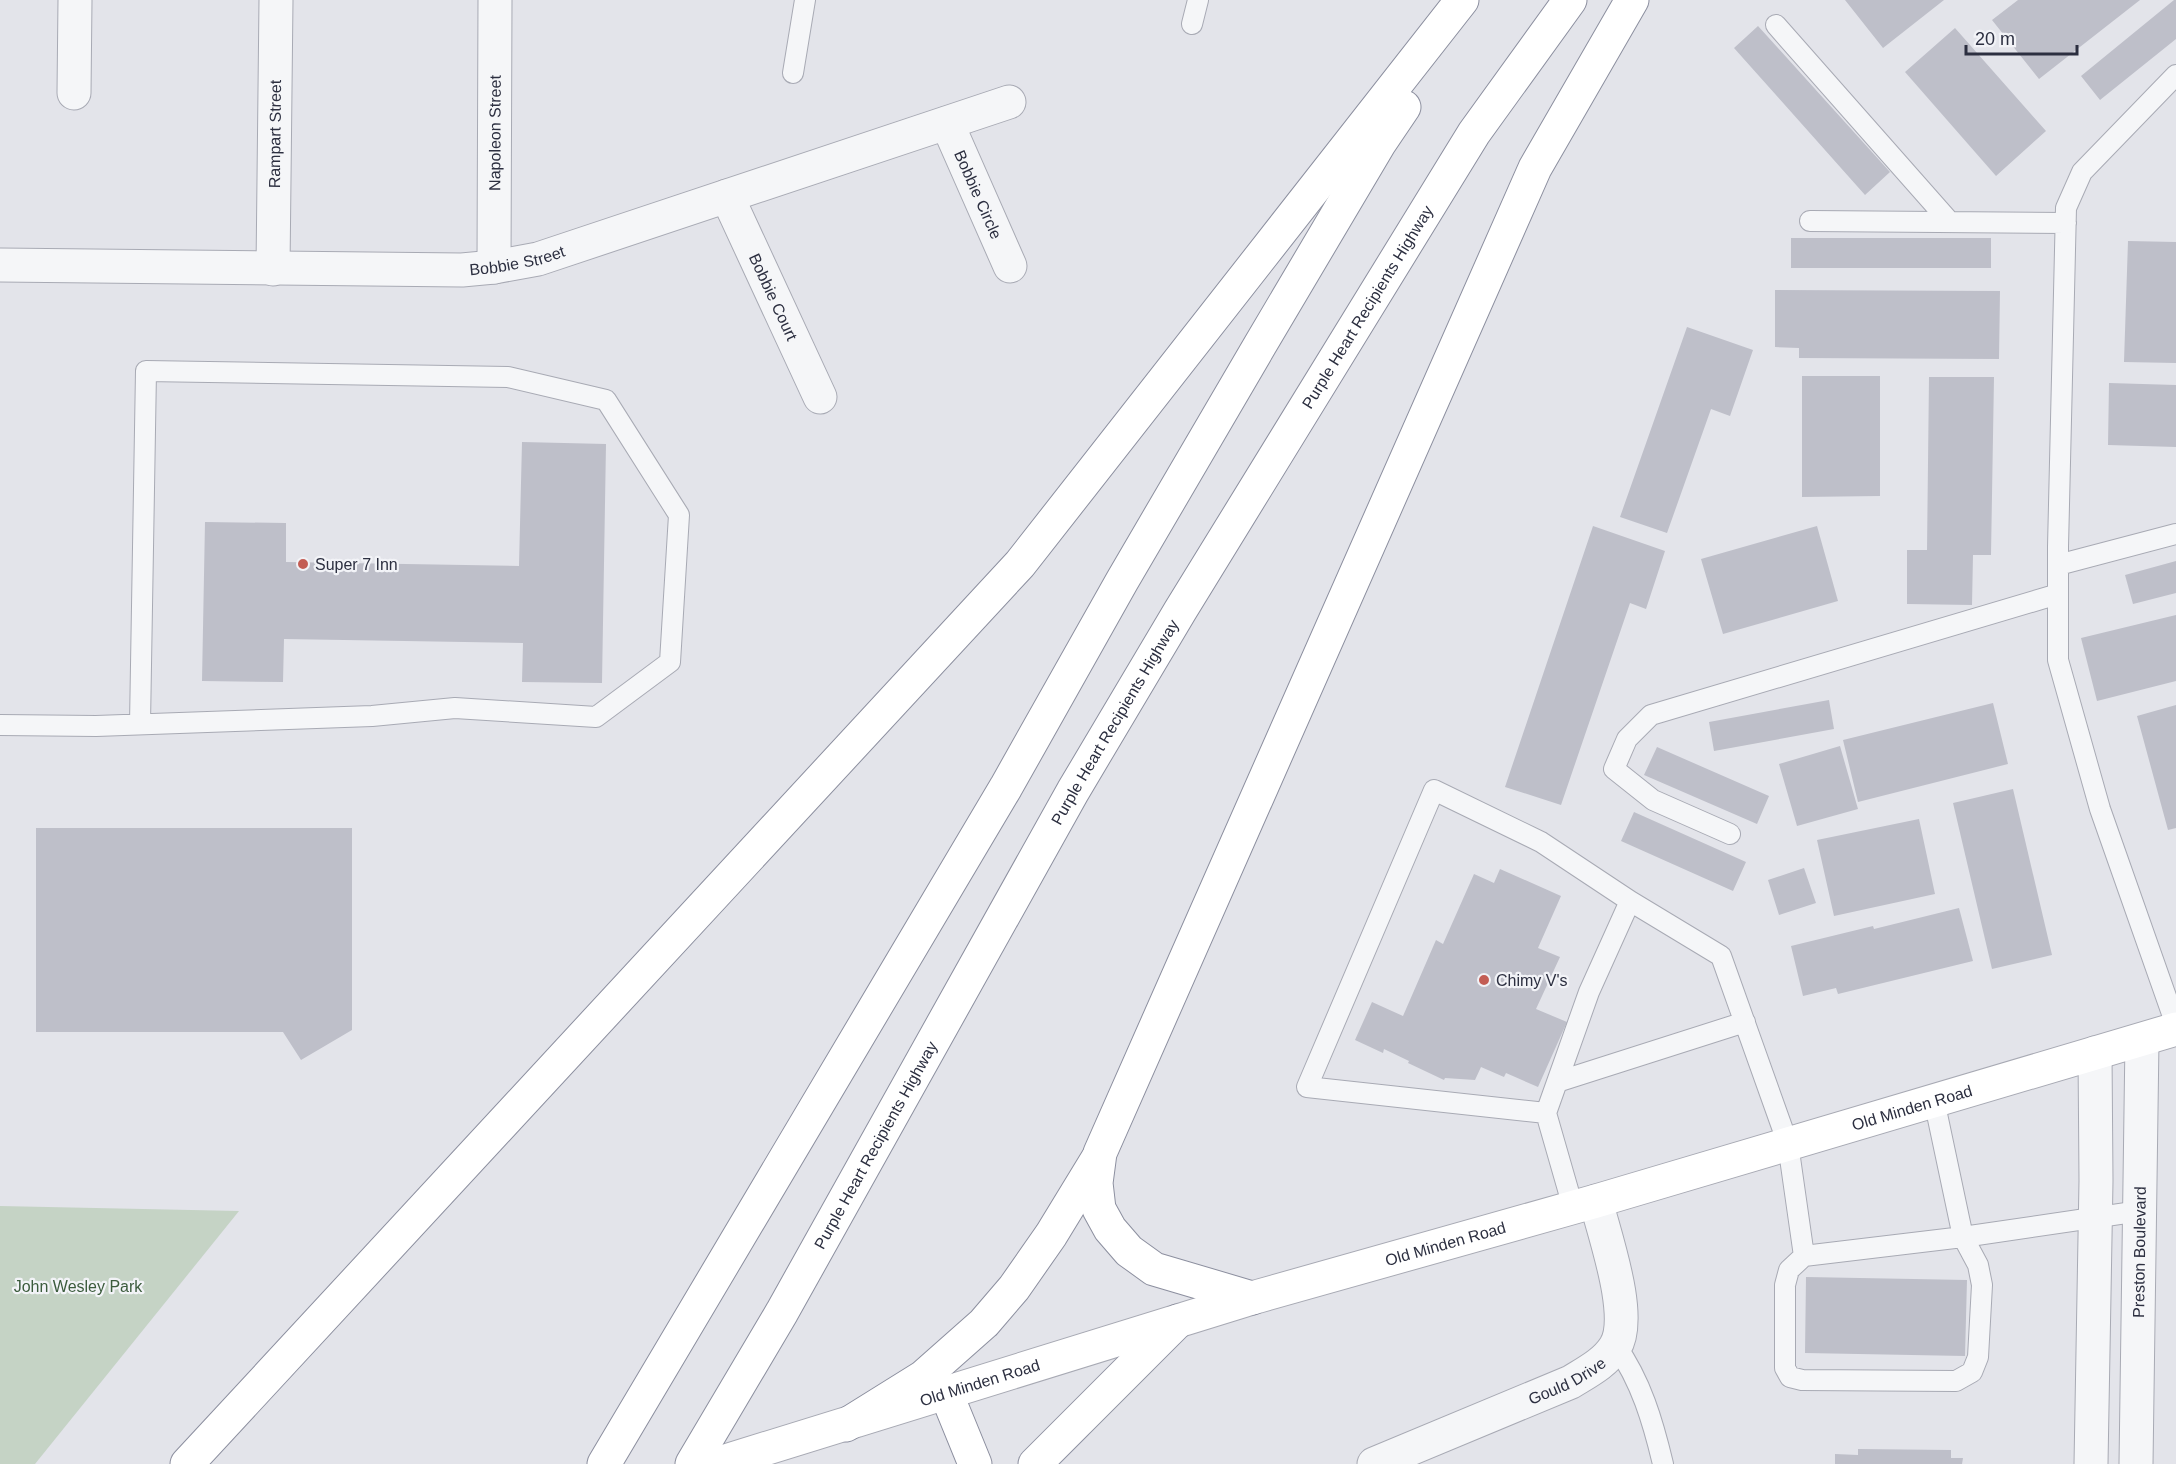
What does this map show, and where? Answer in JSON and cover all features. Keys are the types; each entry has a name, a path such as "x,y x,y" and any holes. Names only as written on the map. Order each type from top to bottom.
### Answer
{"main road":[{"path":"188,1464 1020,564 1462,0"},
{"path":"604,1464 1006,787 1122,580 1373,154 1474,0"},
{"name":"Purple Heart Recipients Highway","path":"692,1464 782,1312 1073,791 1174,621 1474,133 1570,0"},
{"path":"846,1425 923,1377 984,1323 1014,1288 1051,1235 1100,1153 1535,168 1632,0"},
{"name":"Old Minden Road","path":"716,1464 1178,1321 2142,1040 2176,1027"},
{"path":"1100,1153 1096,1183 1099,1209 1110,1229 1129,1251 1154,1269 1252,1299"},
{"path":"1035,1464 1178,1321"},
{"path":"946,1393 975,1464"}],"street":[{"path":"74,93 75,0"},
{"name":"Rampart Street","path":"273,269 276,0"},
{"name":"Napoleon Street","path":"494,267 495,0"},
{"name":"Bobbie Street","path":"0,265 462,270 494,267 538,259 1009,102"},
{"name":"Bobbie Circle","path":"947,123 1010,266"},
{"name":"Bobbie Court","path":"727,196 820,398"},
{"name":"Preston Boulevard","path":"2136,1464 2142,1040"},
{"path":"2091,1464 2095,1053"},
{"name":"Gould Drive","path":"1374,1464 1571,1382 1598,1366 1616,1346 1621,1322 1621,1296 1584,1204"}],"lane":[{"path":"793,74 805,0"},
{"path":"1192,24 1198,0"},
{"path":"1776,25 1949,221"},
{"path":"2176,75 2082,172 2066,208 2058,565 2058,660 2100,809 2176,1027"},
{"path":"1810,221 2066,223"},
{"path":"0,725 140,724 372,716 455,708 596,717 670,662 679,515 606,400 508,376 146,371 140,724"},
{"path":"2058,565 2176,534"},
{"path":"1730,834 1653,800 1614,770 1627,739 1651,715 2058,594"},
{"path":"1546,1113 1307,1087 1434,790 1541,842 1630,901 1721,956 1788,1144 1804,1256"},
{"path":"1584,1204 1546,1113 1589,992 1630,901"},
{"path":"1557,1082 1745,1022"},
{"path":"1934,1100 1963,1237 1978,1265 1982,1285 1978,1358 1972,1372 1956,1381 1802,1380 1790,1377 1785,1368 1785,1285 1790,1270 1804,1256 1963,1237 2140,1212"},
{"path":"1616,1346 1627,1361 1653,1422 1663,1464"}],"green space":[{"name":"John Wesley Park","path":"0,1206 239,1211 35,1464 0,1464"}],"building":[{"path":"1845,0 1944,0 1883,48"},
{"path":"2018,0 2140,0 2039,79 1992,20"},
{"path":"2176,0 2176,39 2100,100 2081,76"},
{"path":"1758,26 1890,172 1865,195 1734,48"},
{"path":"1955,28 2046,131 1996,176 1905,72"},
{"path":"1791,238 1991,238 1991,268 1791,268"},
{"path":"2128,241 2176,242 2176,363 2124,362"},
{"path":"1775,290 2000,291 1999,359 1799,358 1799,348 1775,347"},
{"path":"1687,327 1753,350 1730,416 1711,409 1667,533 1620,517"},
{"path":"1802,376 1880,376 1880,496 1802,497"},
{"path":"1929,377 1994,377 1991,555 1973,555 1972,605 1907,604 1907,550 1927,550"},
{"path":"2109,383 2176,385 2176,447 2108,445"},
{"name":"Super 7 Inn","path":"522,442 606,444 602,683 522,682 523,643 284,639 283,682 202,681 205,522 286,523 286,562 519,566"},
{"path":"1593,526 1665,551 1646,609 1630,603 1561,805 1505,787"},
{"path":"1817,526 1838,601 1723,634 1701,559"},
{"path":"2176,561 2176,593 2133,604 2125,575"},
{"path":"2176,615 2176,681 2097,701 2081,638"},
{"path":"1829,700 1834,729 1714,751 1709,722"},
{"path":"1993,703 2008,764 1858,802 1843,740"},
{"path":"2176,705 2176,828 2168,830 2137,716"},
{"path":"1840,746 1858,809 1797,826 1779,764"},
{"path":"1657,747 1769,796 1757,824 1644,775"},
{"path":"2013,789 2052,955 1992,969 1953,803"},
{"path":"1634,812 1746,862 1733,891 1621,841"},
{"path":"1919,819 1935,894 1834,916 1817,840"},
{"path":"36,828 352,828 352,1030 301,1060 283,1032 36,1032"},
{"path":"1804,868 1816,903 1779,915 1768,880"},
{"name":"Chimy V's","path":"1500,869 1561,896 1538,948 1560,957 1536,1009 1567,1022 1538,1087 1506,1073 1504,1077 1481,1067 1475,1080 1445,1078 1444,1080 1384,1049 1383,1053 1355,1040 1372,1002 1403,1016 1436,940 1443,944 1474,874 1494,883"},
{"path":"1959,908 1973,961 1838,994 1836,988 1803,996 1791,946"},
{"path":"1806,1277 1967,1280 1965,1356 1805,1353"},
{"path":"1858,1449 1951,1450 1951,1458 1963,1458 1962,1464 1835,1464 1835,1454 1858,1455"}],"place":[{"name":"Super 7 Inn","path":"303,564"},
{"name":"Chimy V's","path":"1484,980"}]}
